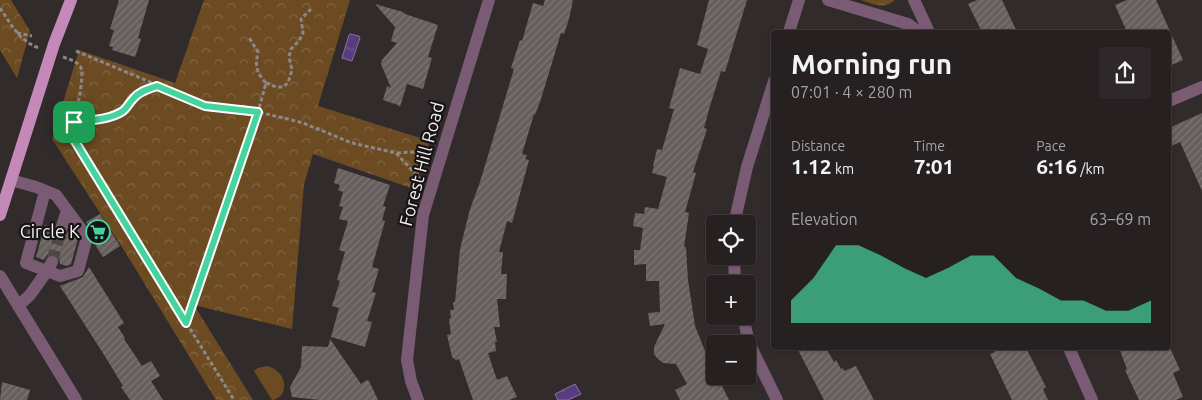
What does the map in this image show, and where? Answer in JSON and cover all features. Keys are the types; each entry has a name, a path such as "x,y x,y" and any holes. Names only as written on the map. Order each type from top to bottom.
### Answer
{"main road":[{"path":"65,14 67,0"},
{"path":"0,215 51,52 71,0"}],"street":[{"name":"Forest Hill Road","path":"418,400 411,381 407,360 423,215 488,0"},
{"path":"790,30 800,0"},
{"path":"828,0 908,24 916,30"},
{"path":"914,0 928,30"},
{"path":"1171,101 1202,87"},
{"path":"736,215 747,167 771,91"},
{"path":"11,180 45,190 56,195 87,237 78,271 60,276 50,267 26,263 45,190"},
{"path":"61,229 67,211"},
{"path":"18,306 30,295 50,267"},
{"path":"0,276 76,400"},
{"path":"745,325 749,343 778,400"},
{"path":"1070,350 1092,400"}],"path":[{"path":"0,8 23,40 34,46"},
{"path":"248,36 258,52 255,66 258,75 266,83 276,87 283,87 288,83 292,70 289,57 291,49 299,41 302,33 301,19 311,9"},
{"path":"17,33 32,36"},
{"path":"76,51 205,106 258,112 303,123 352,143 396,153 429,151"},
{"path":"71,60 79,64 82,69 81,88 74,122 76,142"},
{"path":"186,323 258,112 266,83"},
{"path":"65,125 103,118 123,111 136,95 157,86"},
{"path":"57,114 234,400"},
{"path":"396,153 420,180 431,186"}],"green space":[{"path":"0,0 11,0 30,31 17,78 0,50"},
{"path":"204,0 350,0 318,106 430,141 414,189 313,154 304,184 292,329 194,305 253,400 216,400 122,247 52,139 79,50 175,83"},
{"path":"861,0 895,0 887,5 883,5"},
{"path":"267,366 279,373 283,378 284,384 282,394 272,400 254,371"}],"water":[{"path":"350,34 360,38 352,61 342,58"},
{"path":"575,384 581,394 568,400 558,400 555,394"}],"building":[{"path":"119,0 149,0 138,38 141,39 135,57 112,50 113,47 109,46 114,30 110,29"},
{"path":"545,0 573,0 569,19 564,34 561,33 522,154 527,155 525,159 529,160 512,223 507,221 499,252 503,252 501,274 507,274 506,299 497,299 500,327 494,327 497,342 495,342 496,351 488,353 497,380 507,376 517,397 509,400 473,400 459,359 456,360 452,357 447,335 451,334 449,319 451,318 450,310 454,310 453,302 455,302 460,249 470,209 514,69 511,68 520,40 522,41 533,3 543,6"},
{"path":"709,0 747,0 725,72 721,71 710,106 704,128 707,129 693,172 696,173 685,212 689,213 684,247 686,247 688,280 695,326 706,354 706,385 722,385 729,400 680,400 675,390 687,384 676,364 663,363 654,354 654,347 665,324 650,326 648,313 660,312 659,281 646,281 646,264 634,265 634,250 640,250 643,228 633,226 635,213 644,214 645,207 658,209 667,177 652,173 657,149 662,150 674,109 669,108 680,68 700,74 708,49 697,45"},
{"path":"977,0 1002,0 1016,30 981,30 968,4"},
{"path":"1127,0 1156,0 1170,30 1126,30 1115,5"},
{"path":"375,4 438,25 428,57 432,58 423,89 407,84 400,107 383,100 387,86 391,88 381,64 382,60 397,43 391,41 395,27"},
{"path":"1171,33 1183,60 1171,65"},
{"path":"1202,113 1202,191 1180,142 1171,146 1171,127"},
{"path":"338,168 390,185 383,206 386,207 382,220 385,221 372,267 379,269 372,292 376,293 367,321 372,322 365,347 331,337 339,308 332,306 340,281 337,280 345,252 339,250 348,221 339,219 343,207 339,206 343,192 338,190 340,185 334,183"},
{"path":"100,214 120,246 103,257 94,243 94,233 86,222"},
{"path":"45,225 53,227 55,234 58,236 63,237 69,231 72,231 78,239 71,264 67,266 60,264 59,257 52,254 47,255 44,260 36,257"},
{"path":"89,267 124,323 118,327 124,339 142,366 151,361 160,376 151,381 163,400 130,400 106,358 60,286 83,277"},
{"path":"330,339 361,384 367,380 369,381 378,400 320,400 292,397 290,387 301,367 302,346 328,347"},
{"path":"798,350 827,350 834,362 836,360 844,371 856,366 874,400 824,400"},
{"path":"994,350 1027,350 1046,387 1043,389 1048,400 1012,400 990,354 995,352"},
{"path":"1120,350 1171,350 1180,370 1173,373 1183,397 1176,400 1139,400 1125,370 1127,369"},
{"path":"2,382 30,390 27,400 0,400"}],"tunnel":[{"path":"52,262 61,229"}],"place":[{"name":"Circle K","path":"98,232"}],"route":[{"path":"157,86 205,106 258,112 186,323 65,125 74,122 103,118 123,111 136,95 157,86"}]}
